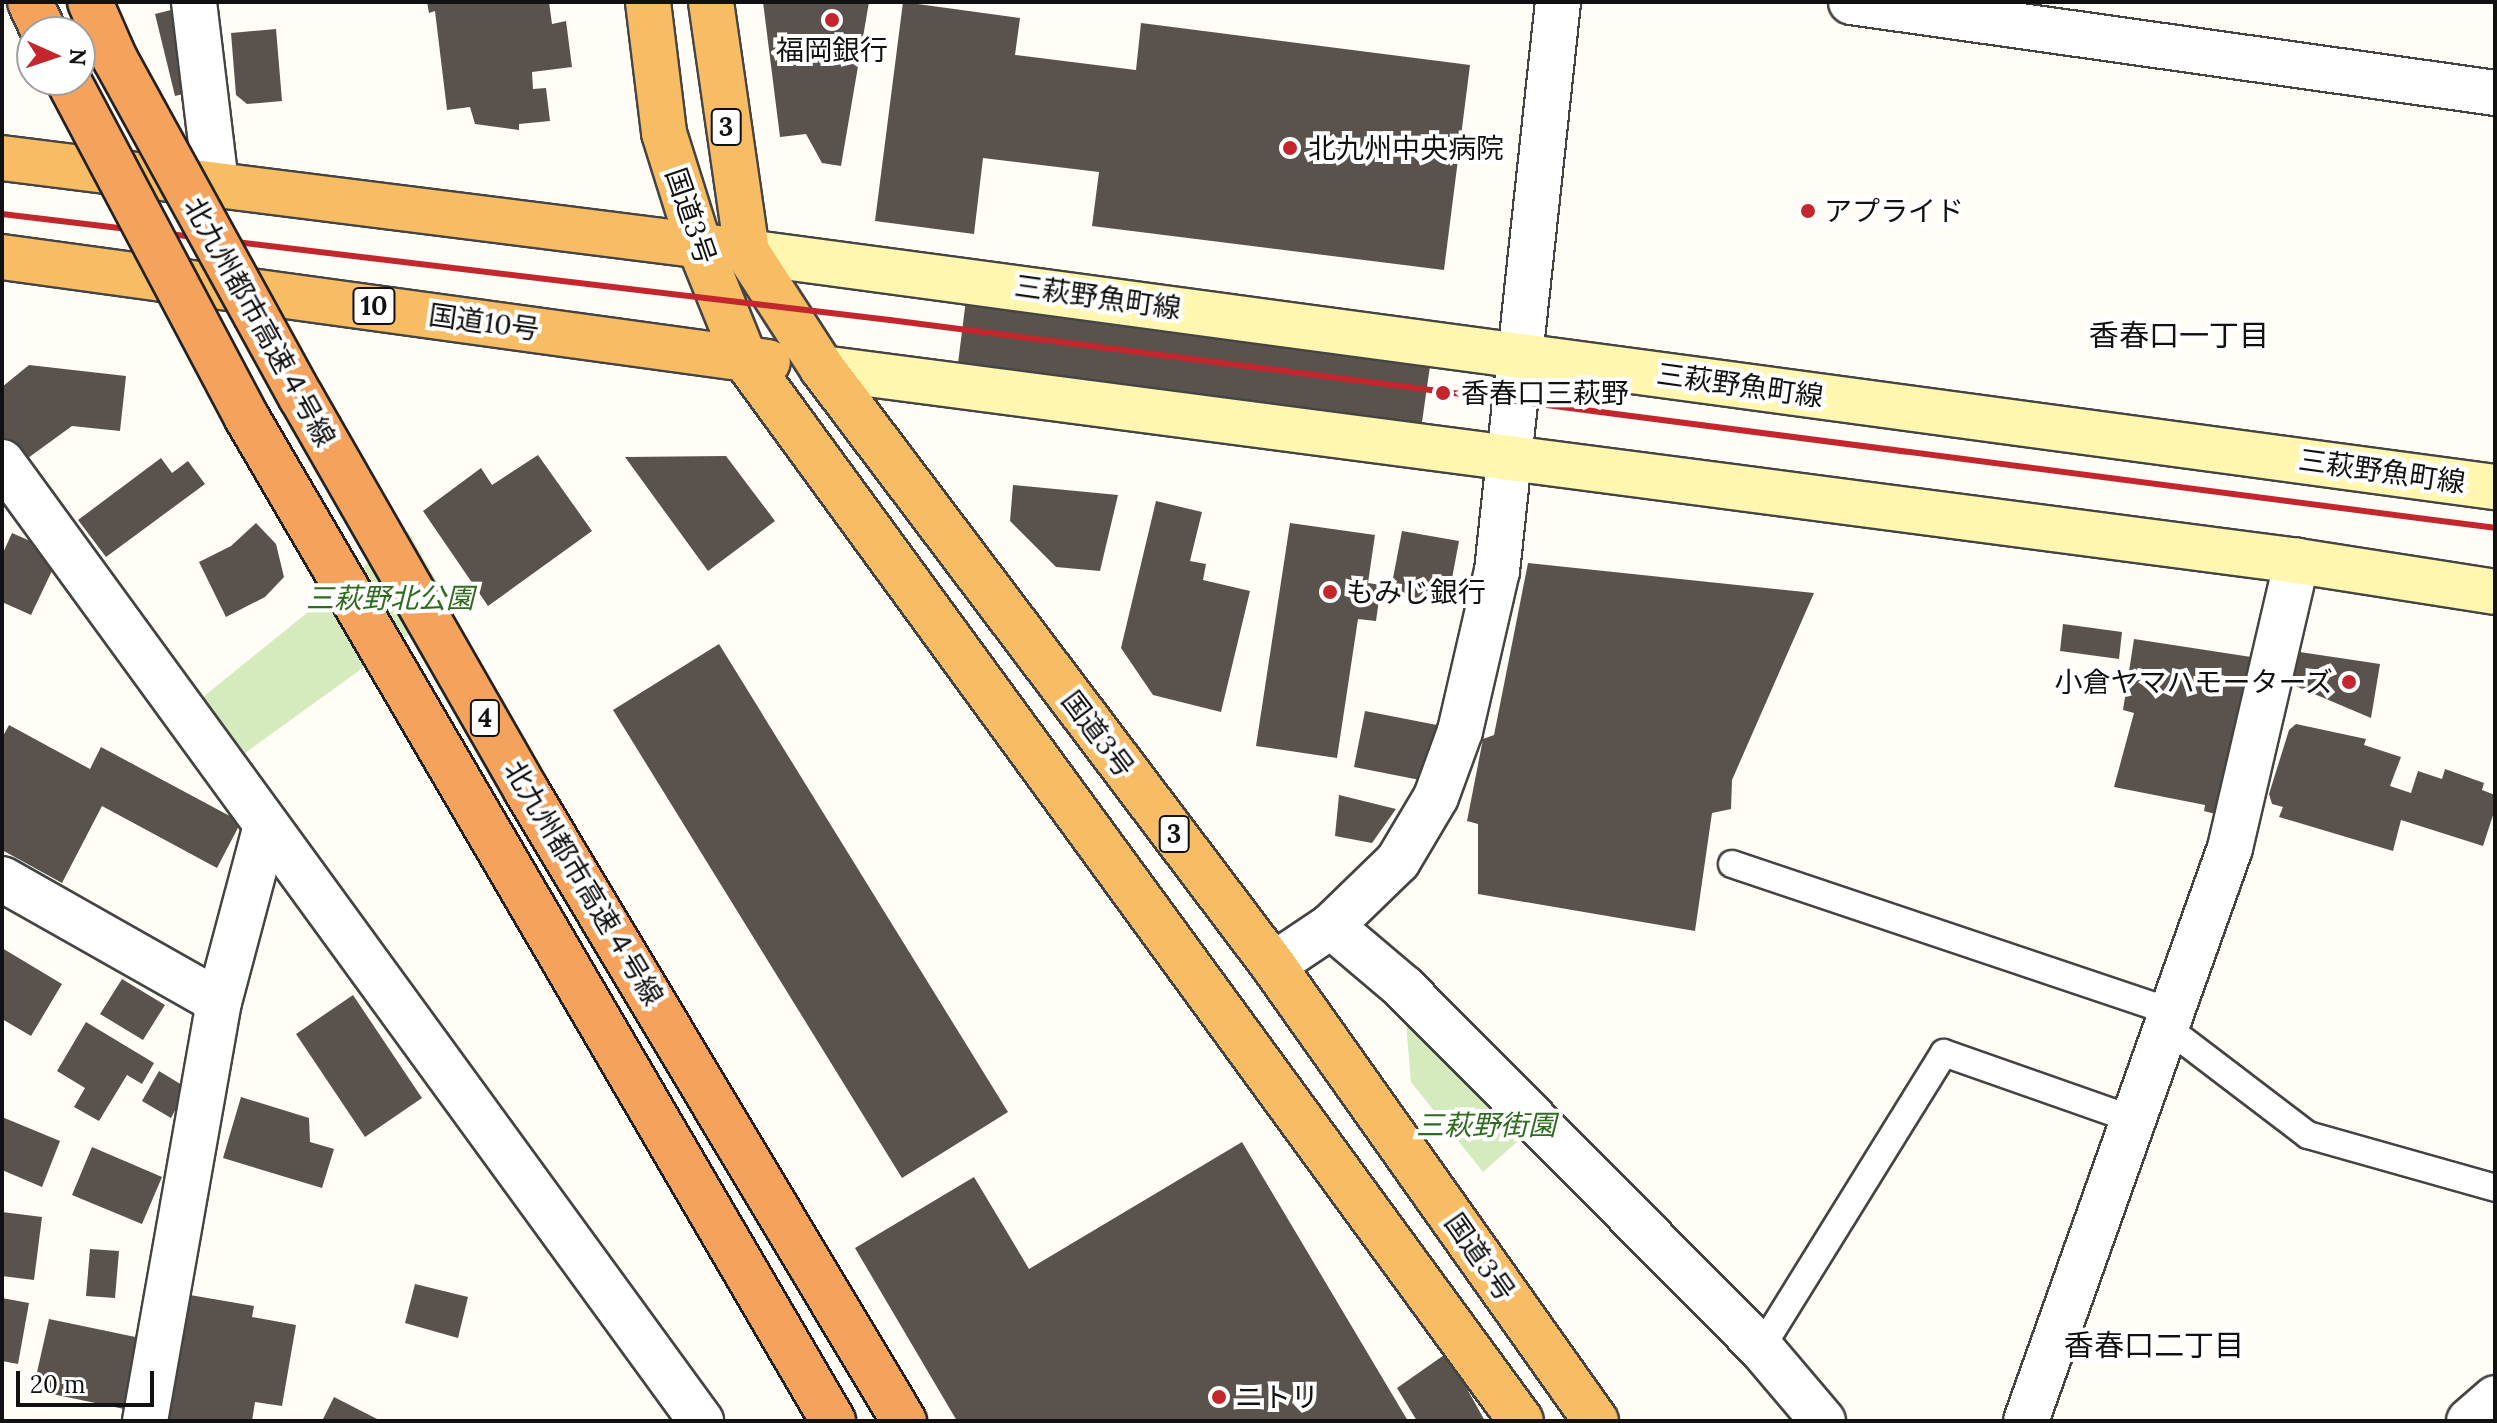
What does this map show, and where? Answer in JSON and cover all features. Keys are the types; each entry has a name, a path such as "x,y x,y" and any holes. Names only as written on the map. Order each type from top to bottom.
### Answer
{"highway":[{"name":"北九州都市高速４号線","path":"90,2 115,59 324,438 526,790 904,1421"},
{"name":"国道3号","path":"648,2 664,133 699,245 745,359 1521,1421"},
{"name":"国道3号","path":"711,2 747,252 822,368 1273,965 1596,1421"},
{"name":"北九州都市高速４号線","path":"76,96 247,418 833,1421"},
{"path":"2,161 216,184 747,252"},
{"name":"国道10号","path":"2,257 822,368"}],"main road":[{"name":"三萩野魚町線","path":"747,252 2495,487"},
{"path":"822,368 2297,561 2495,592"}],"street":[{"path":"194,2 216,184"},
{"path":"1273,965 1331,926 1398,861 1436,797 1460,731 1497,571 1506,456 1558,2"},
{"path":"1851,2 2495,93"},
{"path":"2,462 701,1421"},
{"path":"2026,1421 2230,848 2297,561"},
{"path":"145,1421 219,1002 266,825"},
{"path":"2,879 219,1002"},
{"path":"1331,926 1404,988 1761,1348 1823,1421"},
{"path":"2469,1421 2495,1398"}],"lane":[{"path":"1732,864 2169,1019 2308,1135 2495,1188"},
{"path":"1761,1348 1944,1053 2134,1120"}],"green space":[{"name":"三萩野北公園","path":"408,531 450,605 245,753 203,697"},
{"name":"三萩野街園","path":"1404,999 1534,1127 1483,1172 1411,1082"}],"building":[{"path":"427,2 549,2 552,24 566,21 572,67 532,72 533,89 546,88 550,121 519,124 519,130 475,124 470,107 447,110 435,11 429,13"},
{"path":"763,2 869,2 841,166 822,163 806,134 780,137"},
{"path":"903,2 1020,18 1015,55 1136,70 1141,23 1470,65 1444,270 1092,226 1099,172 983,158 974,234 875,221"},
{"path":"175,9 195,91 175,96 155,14"},
{"path":"276,29 282,101 247,104 236,95 231,33"},
{"path":"970,267 1435,331 1417,457 954,396"},
{"path":"29,365 126,376 120,431 72,426 28,458 2,436 2,387"},
{"path":"538,455 592,531 488,606 423,511 481,468 492,485"},
{"path":"726,456 775,521 708,571 625,457"},
{"path":"161,458 172,473 188,461 205,484 106,557 78,520"},
{"path":"1013,485 1118,495 1100,571 1056,567 1010,521"},
{"path":"1156,501 1202,512 1190,561 1206,564 1203,580 1250,591 1221,712 1153,695 1121,648"},
{"path":"256,523 276,544 284,577 265,597 226,617 199,562 231,546"},
{"path":"1290,523 1375,535 1368,583 1381,585 1376,621 1358,619 1337,758 1256,746"},
{"path":"1402,531 1459,541 1447,605 1390,594"},
{"path":"12,533 60,554 31,615 2,602 2,555"},
{"path":"1528,563 1814,593 1732,780 1731,809 1712,813 1695,931 1478,894 1478,824 1467,821 1483,739 1494,735"},
{"path":"2063,624 2122,632 2119,659 2060,651"},
{"path":"2134,639 2251,657 2215,814 2204,811 2205,805 2114,787 2134,713 2123,710"},
{"path":"719,644 1008,1112 902,1178 613,710"},
{"path":"2293,651 2380,664 2371,718 2286,682"},
{"path":"1365,711 1437,725 1425,781 1354,767"},
{"path":"2296,724 2366,739 2364,745 2401,757 2390,786 2411,793 2418,771 2442,779 2445,769 2484,783 2482,790 2495,795 2495,809 2483,846 2401,820 2393,851 2279,817 2283,807 2272,804 2269,794 2289,730"},
{"path":"9,725 90,769 101,747 241,822 217,868 102,806 62,883 2,850 2,738"},
{"path":"1339,795 1396,809 1372,843 1335,836"},
{"path":"2,948 62,984 31,1036 2,1019"},
{"path":"122,979 165,1005 143,1040 100,1014"},
{"path":"353,995 422,1098 365,1137 296,1034"},
{"path":"86,1022 154,1063 142,1084 127,1075 99,1121 74,1107 85,1088 57,1071"},
{"path":"159,1071 187,1088 171,1118 142,1101"},
{"path":"241,1097 309,1118 310,1142 334,1149 322,1188 223,1158"},
{"path":"2,1117 60,1141 42,1187 2,1170"},
{"path":"1242,1142 1408,1421 957,1421 855,1248 974,1177 1029,1269"},
{"path":"92,1147 162,1177 142,1224 72,1195"},
{"path":"2,1212 42,1217 34,1280 2,1276"},
{"path":"90,1249 119,1251 115,1298 86,1296"},
{"path":"415,1284 468,1297 458,1338 405,1323"},
{"path":"190,1295 254,1306 252,1317 296,1325 282,1406 255,1402 252,1421 168,1421"},
{"path":"2,1298 29,1303 18,1364 2,1361"},
{"path":"49,1319 145,1339 129,1410 33,1390"},
{"path":"1447,1353 1485,1421 1417,1421 1397,1388"},
{"path":"334,1397 381,1421 322,1421"}],"railway":[{"path":"2,214 890,320 2495,528"}],"place":[{"name":"福岡銀行","path":"832,20"},
{"name":"北九州中央病院","path":"1290,148"},
{"name":"アプライド","path":"1808,211"},
{"name":"香春口三萩野","path":"1443,393"},
{"name":"もみじ銀行","path":"1330,592"},
{"name":"小倉ヤマハモーターズ","path":"2349,682"},
{"name":"ニトリ","path":"1219,1397"}],"district":[{"name":"香春口一丁目","path":"2179,335"},
{"name":"香春口二丁目","path":"2154,1345"}]}
